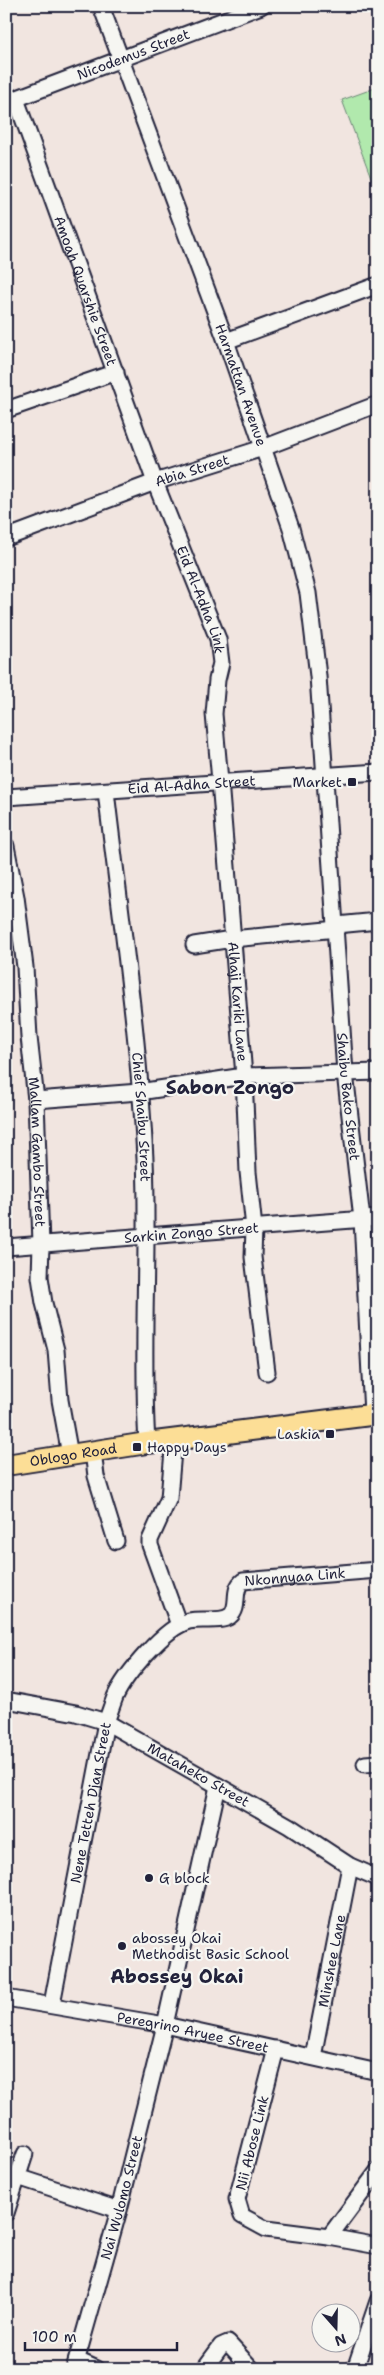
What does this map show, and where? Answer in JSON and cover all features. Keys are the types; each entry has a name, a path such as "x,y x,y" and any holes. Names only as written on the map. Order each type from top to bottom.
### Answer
{"main road":[{"name":"Oblogo Road","path":"6,1465 174,1439 375,1414"}],"street":[{"name":"Harmattan Avenue","path":"101,6 226,341 292,528 308,593 318,676 324,777"},
{"name":"Nicodemus Street","path":"11,101 261,6"},
{"name":"Amoah Quarshie Street","path":"11,101 116,372 155,482"},
{"path":"226,341 378,285"},
{"path":"6,410 116,372"},
{"name":"Abia Street","path":"6,538 155,482 263,448 378,404"},
{"name":"Eid Al-Adha Link","path":"155,482 218,639 221,663 215,697 214,723 220,781"},
{"name":"Eid Al-Adha Street","path":"6,796 106,791 220,781 324,777 378,772"},
{"name":"Shaibu Bako Street","path":"324,777 337,927 346,1073 362,1219 375,1414"},
{"name":"Alhaji Kariki Lane","path":"220,781 244,1076 248,1172 254,1228 253,1256 256,1296 267,1372"},
{"name":"Chief Shaibu Street","path":"106,791 140,1092 145,1158 147,1234 145,1407 148,1443"},
{"name":"Mallam Gambo Street","path":"6,846 16,897 25,967 29,1037 36,1100 41,1244 40,1277 44,1304 56,1350 60,1400 70,1455"},
{"path":"194,945 378,921"},
{"path":"36,1100 140,1092 244,1076 378,1072"},
{"name":"Sarkin Zongo Street","path":"6,1246 378,1218"},
{"path":"174,1439 169,1498 150,1540 150,1546 179,1625"},
{"path":"93,1451 96,1476 116,1541"},
{"name":"Nkonnyaa Link","path":"179,1625 190,1621 228,1617 234,1612 238,1587 245,1580 378,1570"},
{"name":"Nene Tetteh Djan Street","path":"52,2004 106,1722 116,1695 152,1647 179,1625"},
{"name":"Mataheko Street","path":"6,1700 76,1713 106,1722 288,1826 350,1866 378,1878"},
{"name":"Nai Wulomo Street","path":"75,2365 119,2210 166,2025 218,1786"},
{"name":"Minshee Lane","path":"312,2057 350,1866"},
{"name":"Peregrino Aryee Street","path":"6,1998 52,2004 166,2025 378,2072"},
{"name":"Nii Abose Link","path":"276,2049 237,2199 242,2216 266,2229 329,2237 378,2246"},
{"path":"6,2214 25,2154"},
{"path":"329,2237 378,2171"},
{"path":"18,2177 119,2210"},
{"path":"355,2369 378,2301"},
{"path":"204,2369 221,2346 228,2343 252,2369"},
{"path":"75,2365 97,2369"}],"green space":[{"path":"378,87 378,177 372,180 342,100"}],"place":[{"name":"Market","path":"352,782"},
{"name":"Laskia","path":"330,1434"},
{"name":"Happy Days","path":"137,1447"},
{"name":"G block","path":"149,1878"},
{"name":"abossey Okai Methodist Basic School","path":"122,1946"}],"district":[{"name":"Sabon Zongo","path":"230,1087"},
{"name":"Abossey Okai","path":"177,1976"}]}
